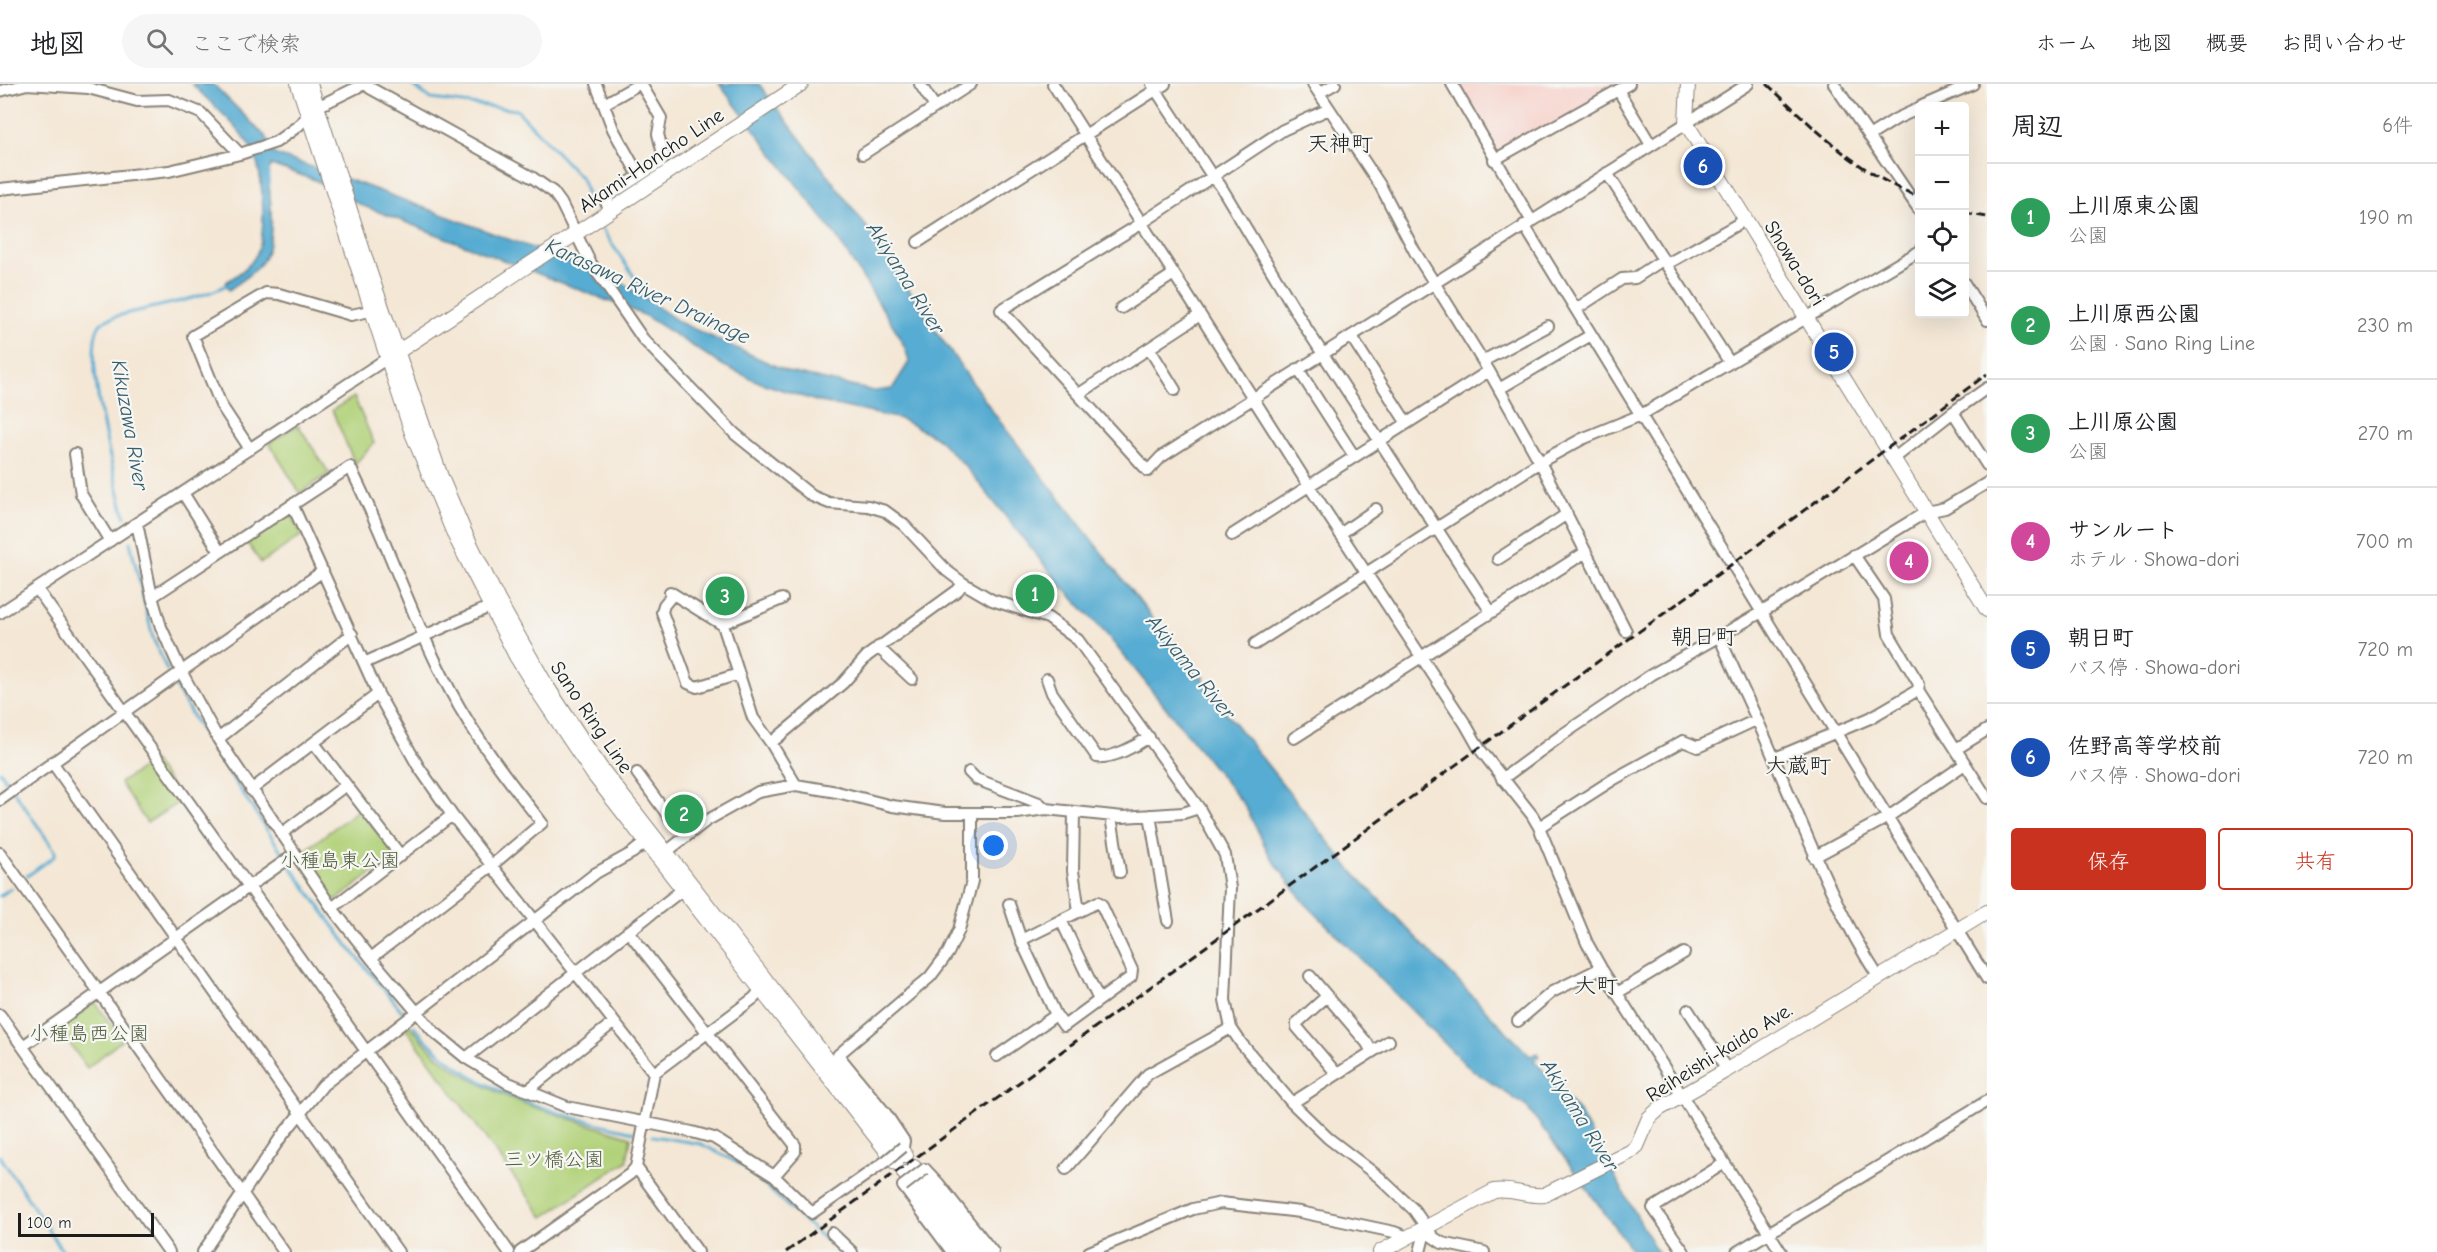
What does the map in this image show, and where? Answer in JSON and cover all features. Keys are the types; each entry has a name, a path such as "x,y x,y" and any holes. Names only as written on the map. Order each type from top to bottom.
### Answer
{"main road":[{"path":"298,84 313,111 392,355"},
{"path":"310,84 313,111"},
{"name":"Akami-Honcho Line","path":"392,355 801,84"},
{"path":"1686,123 1688,84"},
{"name":"Showa-dori","path":"1686,123 1892,460 1987,610"},
{"path":"342,201 370,311 392,355"},
{"name":"Sano Ring Line","path":"392,355 494,604 649,840 905,1165"},
{"name":"Sano Ring Line","path":"662,855 682,890 764,986"},
{"name":"Reiheishi-kaido Ave.","path":"1380,1252 1494,1191 1513,1190 1534,1196 1544,1195 1623,1157 1637,1146 1653,1113 1987,912"},
{"path":"905,1165 966,1252"},
{"path":"905,1165 981,1252"}],"street":[{"path":"0,91 27,84 88,88 137,101 169,100 201,113 245,152"},
{"path":"0,189 169,171 245,152 270,144 290,132 313,111 365,84 533,178 553,192 566,211 575,235 590,262 625,315 643,339 733,432 812,496 829,503 868,506 885,511 904,525 947,571 963,584 992,600 1048,618 1071,633 1087,651 1199,808 1225,855 1230,888 1225,1000 1231,1028 1264,1073 1292,1103 1328,1138 1379,1177 1414,1210 1433,1237 1442,1243 1484,1252"},
{"path":"596,84 623,150 639,176"},
{"path":"604,104 640,84 661,118 658,134 664,158 608,197 606,202 611,210"},
{"path":"920,84 935,107"},
{"path":"863,154 971,84"},
{"path":"1053,84 1479,748 1539,827 1587,943 1601,968 1723,1164 1781,1252"},
{"path":"1335,84 1316,89 1380,185 1416,254 1499,388 1540,462 1626,631"},
{"path":"1452,84 1576,309 1987,979"},
{"path":"1494,160 1629,84"},
{"path":"1329,109 1283,130 1142,223 1001,310 1148,471 1161,457 1748,84"},
{"path":"1834,84 1919,210"},
{"path":"1932,102 1973,84"},
{"path":"918,242 1158,86 1323,354 1491,612"},
{"path":"1618,90 1652,145"},
{"path":"1869,136 1896,118 1915,110"},
{"path":"1606,173 1730,363"},
{"path":"1576,309 1622,279 1635,278 1744,220"},
{"path":"1255,644 1540,462 1582,439 1641,415 1915,254"},
{"path":"1121,308 1174,274"},
{"path":"1969,290 1987,320"},
{"path":"250,449 221,405 193,336 266,293 279,294 351,315 370,311"},
{"path":"1078,394 1200,315"},
{"path":"1232,535 1548,326"},
{"path":"1499,388 1591,334"},
{"path":"1351,336 1406,422"},
{"path":"1149,348 1175,390"},
{"path":"0,613 392,355"},
{"path":"1299,369 1354,456"},
{"path":"1892,460 1987,388"},
{"path":"1953,412 1987,465"},
{"path":"75,454 81,494 110,541"},
{"path":"152,597 350,467 424,637 467,721 542,823 491,866 371,958"},
{"path":"1502,779 1651,675 1762,612 1926,512 1945,508 1987,483"},
{"path":"183,493 220,552"},
{"path":"292,504 378,694 418,766 491,866 654,1073"},
{"path":"1340,534 1376,509"},
{"path":"1498,559 1567,514"},
{"path":"137,523 152,597 161,627 181,671 218,739 293,856 332,908 371,958 447,1044 506,1082 567,1107 714,1138 774,1176 812,1213 905,1165"},
{"path":"1294,738 1586,552"},
{"path":"1854,555 1884,600 1889,634 1919,684 1918,690 1987,798"},
{"path":"0,800 323,571"},
{"path":"771,743 843,683 867,656 963,584"},
{"path":"37,589 509,1252"},
{"path":"739,674 697,687 688,683 662,612 672,593 722,624 739,674 753,718 796,785"},
{"path":"722,624 782,598"},
{"path":"364,663 494,604"},
{"path":"218,739 352,634"},
{"path":"1719,636 1774,758 1814,857 1856,943 1879,978"},
{"path":"878,647 912,679"},
{"path":"1047,680 1052,693 1097,757 1104,758 1149,737"},
{"path":"1774,758 1870,718 1918,690"},
{"path":"251,790 378,694"},
{"path":"1539,827 1614,779 1683,741 1698,747 1756,720"},
{"path":"1956,749 1987,730"},
{"path":"314,743 401,856"},
{"path":"52,762 398,1252"},
{"path":"1814,857 1888,817 1965,764"},
{"path":"969,772 976,779 1039,803 1046,809"},
{"path":"637,773 669,817 693,831"},
{"path":"281,834 346,785"},
{"path":"662,855 693,831 758,792 796,785 837,792 916,811 1017,813 1046,809 1112,817 1183,813 1199,808"},
{"path":"1074,812 1073,871 1079,911"},
{"path":"952,1252 905,1165 904,1141 886,1114 838,1055 930,977 948,953 959,930 972,881 972,813"},
{"path":"332,908 452,815"},
{"path":"1150,815 1168,921"},
{"path":"1112,817 1120,872"},
{"path":"203,1252 241,1193 299,1112 323,1085 596,873 632,853 649,840"},
{"path":"0,853 284,1252"},
{"path":"23,1046 293,856"},
{"path":"466,1058 682,890"},
{"path":"1009,904 1021,940 1056,1015 1064,1026 1131,977 1132,970 1098,902 1021,940"},
{"path":"1061,920 1100,1000"},
{"path":"628,931 795,1145 795,1152 774,1176"},
{"path":"1617,993 1684,953"},
{"path":"1518,1021 1552,992 1601,968"},
{"path":"1310,976 1367,1043 1372,1052"},
{"path":"520,1252 636,1167 654,1073 754,998 764,986"},
{"path":"1327,996 1297,1023 1297,1027 1336,1073"},
{"path":"1688,1010 1726,1070"},
{"path":"0,1015 169,1252"},
{"path":"997,1056 1056,1015"},
{"path":"530,1091 533,1086 614,1022"},
{"path":"1066,1169 1148,1074 1231,1028"},
{"path":"1292,1103 1389,1041"},
{"path":"1737,1252 1987,1101"},
{"path":"1684,1252 1653,1208 1723,1164"},
{"path":"905,1165 939,1184 993,1252"},
{"path":"636,1167 698,1252"},
{"path":"1089,1252 1193,1209 1221,1203 1300,1212 1408,1237"},
{"path":"1420,1252 1426,1228"},
{"path":"832,1233 852,1252"}],"shaded area":[{"path":"1458,84 1625,84 1498,156"}],"green space":[{"path":"354,397 374,443 355,464 332,410"},
{"path":"298,425 329,473 300,493 269,443"},
{"path":"290,513 302,535 261,563 245,540"},
{"path":"726,582 739,613 722,619 707,610"},
{"path":"1038,587 1051,611 1048,613 1019,601"},
{"path":"153,761 182,800 147,823 120,783"},
{"name":"小種島東公園","path":"359,809 392,850 392,858 338,899 332,900 299,855"},
{"name":"小種島西公園","path":"95,1002 122,1040 87,1068 57,1026"},
{"name":"三ツ橋公園","path":"408,1024 438,1056 464,1075 487,1087 534,1107 631,1137 627,1161 543,1217 404,1026"}],"water":[{"name":"Akiyama River","path":"192,84 213,84 267,138 274,154 618,280 681,323 789,372 874,391 892,389 909,362 906,350 894,327 834,233 719,84 759,84 875,238 938,334 1001,423 1199,678 1203,676 1202,682 1350,869 1530,1056 1537,1053 1539,1056 1534,1060 1579,1112 1657,1252 1633,1252 1528,1108 1468,1067 1304,902 1270,856 1245,806 1108,636 1058,582 966,467 936,437 901,419 816,401 761,383 724,366 644,315 361,205 315,180 271,165 268,173 271,230 267,252 255,270 229,290 225,283 250,264 259,248 263,214 259,172 253,152 241,133"}],"waterway":[{"path":"411,84 431,99 517,110 582,179 591,208"},
{"name":"Kikuzawa River","path":"268,168 268,186"},
{"name":"Karasawa River Drainage","path":"602,229 653,305"},
{"name":"Kikuzawa River","path":"125,517 101,415 94,355 96,334 103,322 122,314 198,297 229,284"},
{"name":"Kikuzawa River","path":"130,542 153,638 167,670"},
{"name":"Kikuzawa River","path":"176,687 198,726 285,857"},
{"path":"0,771 55,851 55,856 27,876"},
{"name":"Kikuzawa River","path":"288,863 348,946 402,1011"},
{"path":"0,896 11,888"},
{"name":"Kikuzawa River","path":"414,1026 435,1049 459,1068 486,1084 543,1108 634,1132"},
{"name":"Kikuzawa River","path":"653,1136 701,1144 742,1165 839,1252"},
{"path":"0,1156 63,1252"}],"railway":[{"path":"1767,84 1820,133 1857,163 1898,188 1915,195"},
{"path":"1969,214 1987,217"},
{"path":"786,1252 1732,564 1987,374"}],"place":[{"name":"佐野高等学校前","path":"1703,166"},
{"name":"朝日町","path":"1834,352"},
{"name":"サンルート","path":"1909,561"},
{"name":"上川原東公園","path":"1035,594"},
{"name":"上川原公園","path":"725,596"},
{"name":"上川原西公園","path":"684,814"}],"district":[{"name":"天神町","path":"1340,143"},
{"name":"朝日町","path":"1704,636"},
{"name":"大蔵町","path":"1798,765"},
{"name":"大町","path":"1596,985"}]}
